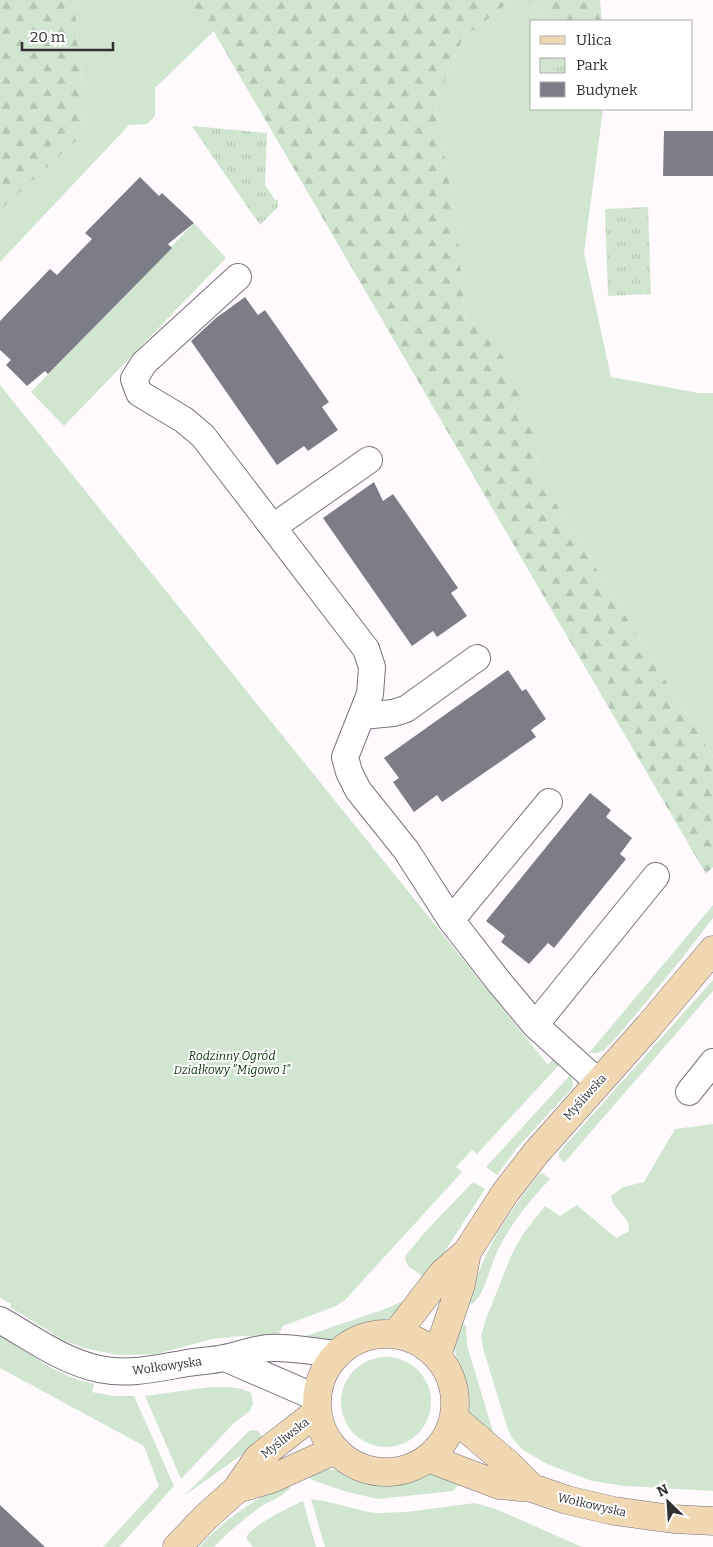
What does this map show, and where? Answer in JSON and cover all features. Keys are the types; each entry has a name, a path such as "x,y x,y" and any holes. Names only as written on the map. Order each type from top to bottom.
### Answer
{"street":[{"path":"238,277 144,363 134,379 139,393 184,420 203,436 366,649 372,667 370,694 345,757 349,772 358,790 406,850 451,920 500,983 535,1025 598,1082"},
{"path":"273,527 369,460"},
{"path":"362,716 393,713 406,709 477,658"},
{"path":"451,920 548,802"},
{"path":"535,1025 656,876"},
{"name":"Myśliwska","path":"396,1334 442,1274 467,1252 505,1193 536,1153 649,1026 713,950"},
{"path":"689,1092 713,1062"},
{"name":"Myśliwska","path":"436,1355 461,1284 467,1252"},
{"name":"Wołkowyska","path":"0,1320 46,1348 80,1363 98,1369 122,1372 144,1371 225,1358 262,1349 337,1354"},
{"path":"396,1334 418,1342 436,1355 447,1369 453,1384 454,1418 449,1433 428,1458 410,1468 390,1472 370,1470 351,1462 335,1450 327,1438 321,1426 317,1405 320,1382 327,1367 337,1354 350,1344 364,1337 396,1334"},
{"path":"225,1358 317,1405"},
{"name":"Myśliwska","path":"177,1547 237,1489 258,1458 317,1405"},
{"name":"Wołkowyska","path":"454,1418 508,1464 532,1488"},
{"name":"Myśliwska","path":"237,1489 271,1479 335,1450"},
{"name":"Wołkowyska","path":"428,1458 500,1485 532,1488 567,1500 614,1512 713,1521"}],"green space":[{"path":"0,0 74,0 87,131 0,210"},
{"path":"74,0 188,0 193,22 202,29 214,31 155,88 155,116 147,124 129,125 0,262 0,210 87,131"},
{"path":"188,0 512,0 463,38 435,104 457,226 465,318 497,347 516,379 538,448 537,473 713,757 713,867 706,874 214,32 202,29 192,22"},
{"path":"512,0 525,0 551,20 530,20 530,110 603,110 584,253 611,377 699,393 713,393 713,757 537,473 538,447 473,325 465,318 457,226 435,104 463,38"},
{"path":"525,0 600,0 602,20 551,20"},
{"path":"193,126 267,133 265,185 275,200 278,200 278,207 260,225 193,128"},
{"path":"648,207 651,294 608,296 605,209"},
{"path":"194,223 226,258 64,426 31,392"},
{"name":"Rodzinny Ogród Działkowy \"Migowo I\"","path":"0,385 548,1065 553,1059 559,1065 477,1154 472,1150 456,1167 462,1172 345,1300 336,1306 283,1326 277,1337 242,1336 212,1339 156,1354 118,1355 84,1348 63,1340 10,1307 11,1304 0,1298"},
{"path":"713,905 713,918 617,1037 603,1051 589,1053"},
{"path":"713,980 713,991 564,1163 559,1157 559,1152"},
{"path":"571,1074 572,1088 517,1148 497,1175 486,1167"},
{"path":"713,1124 713,1491 625,1486 592,1481 547,1464 523,1450 512,1438 483,1348 481,1336 486,1319 511,1256 523,1234 545,1206 560,1216 577,1205 616,1238 629,1231 627,1220 615,1206 611,1196 623,1187 644,1182 675,1129"},
{"path":"542,1173 550,1179 511,1227 499,1248 476,1301 472,1304 466,1302 498,1232 527,1190 539,1174"},
{"path":"473,1182 485,1189 427,1279 408,1266 405,1259 406,1255"},
{"path":"410,1298 395,1317 362,1325 331,1340 318,1342 297,1339 385,1309"},
{"path":"459,1320 466,1326 467,1345 493,1432 492,1435 469,1414 464,1381 453,1342"},
{"path":"0,1332 44,1363 66,1375 94,1384 92,1392 114,1396 134,1396 174,1486 119,1547 103,1547 159,1486 144,1446 0,1368"},
{"path":"377,1357 395,1357 411,1364 424,1377 431,1393 431,1411 424,1427 411,1440 395,1447 377,1447 361,1440 348,1427 341,1411 341,1393 348,1377 361,1364"},
{"path":"210,1387 242,1389 251,1393 253,1404 250,1411 235,1422 181,1479 145,1396"},
{"path":"249,1431 258,1431 264,1439 184,1496"},
{"path":"328,1469 377,1482 401,1482 420,1475 430,1474 460,1483 453,1491 378,1499 347,1492 312,1480 307,1475 317,1470"},
{"path":"289,1482 290,1488 287,1491 263,1505 231,1530 214,1547 199,1547 219,1527 241,1510"},
{"path":"311,1499 377,1513 407,1512 475,1503 496,1509 582,1547 325,1547"},
{"path":"303,1501 316,1547 253,1547 246,1538 249,1533 262,1523"}],"building":[{"path":"664,131 713,131 713,176 663,176"},
{"path":"140,177 159,196 162,193 194,223 168,244 172,248 48,374 45,371 27,386 6,365 11,360 0,350 0,321 50,269 57,275 92,239 85,233"},
{"path":"245,297 258,315 265,310 329,402 322,407 338,430 308,451 304,446 277,465 191,341 216,318"},
{"path":"374,482 383,501 393,494 458,588 451,593 467,616 437,637 433,631 412,646 323,518"},
{"path":"508,670 522,691 526,689 546,719 531,730 536,737 442,802 437,795 414,812 393,782 399,778 384,758"},
{"path":"590,793 611,810 606,817 632,838 620,854 626,859 554,948 548,943 529,964 501,942 505,936 486,921"},
{"path":"0,1505 45,1547 0,1547"}]}
